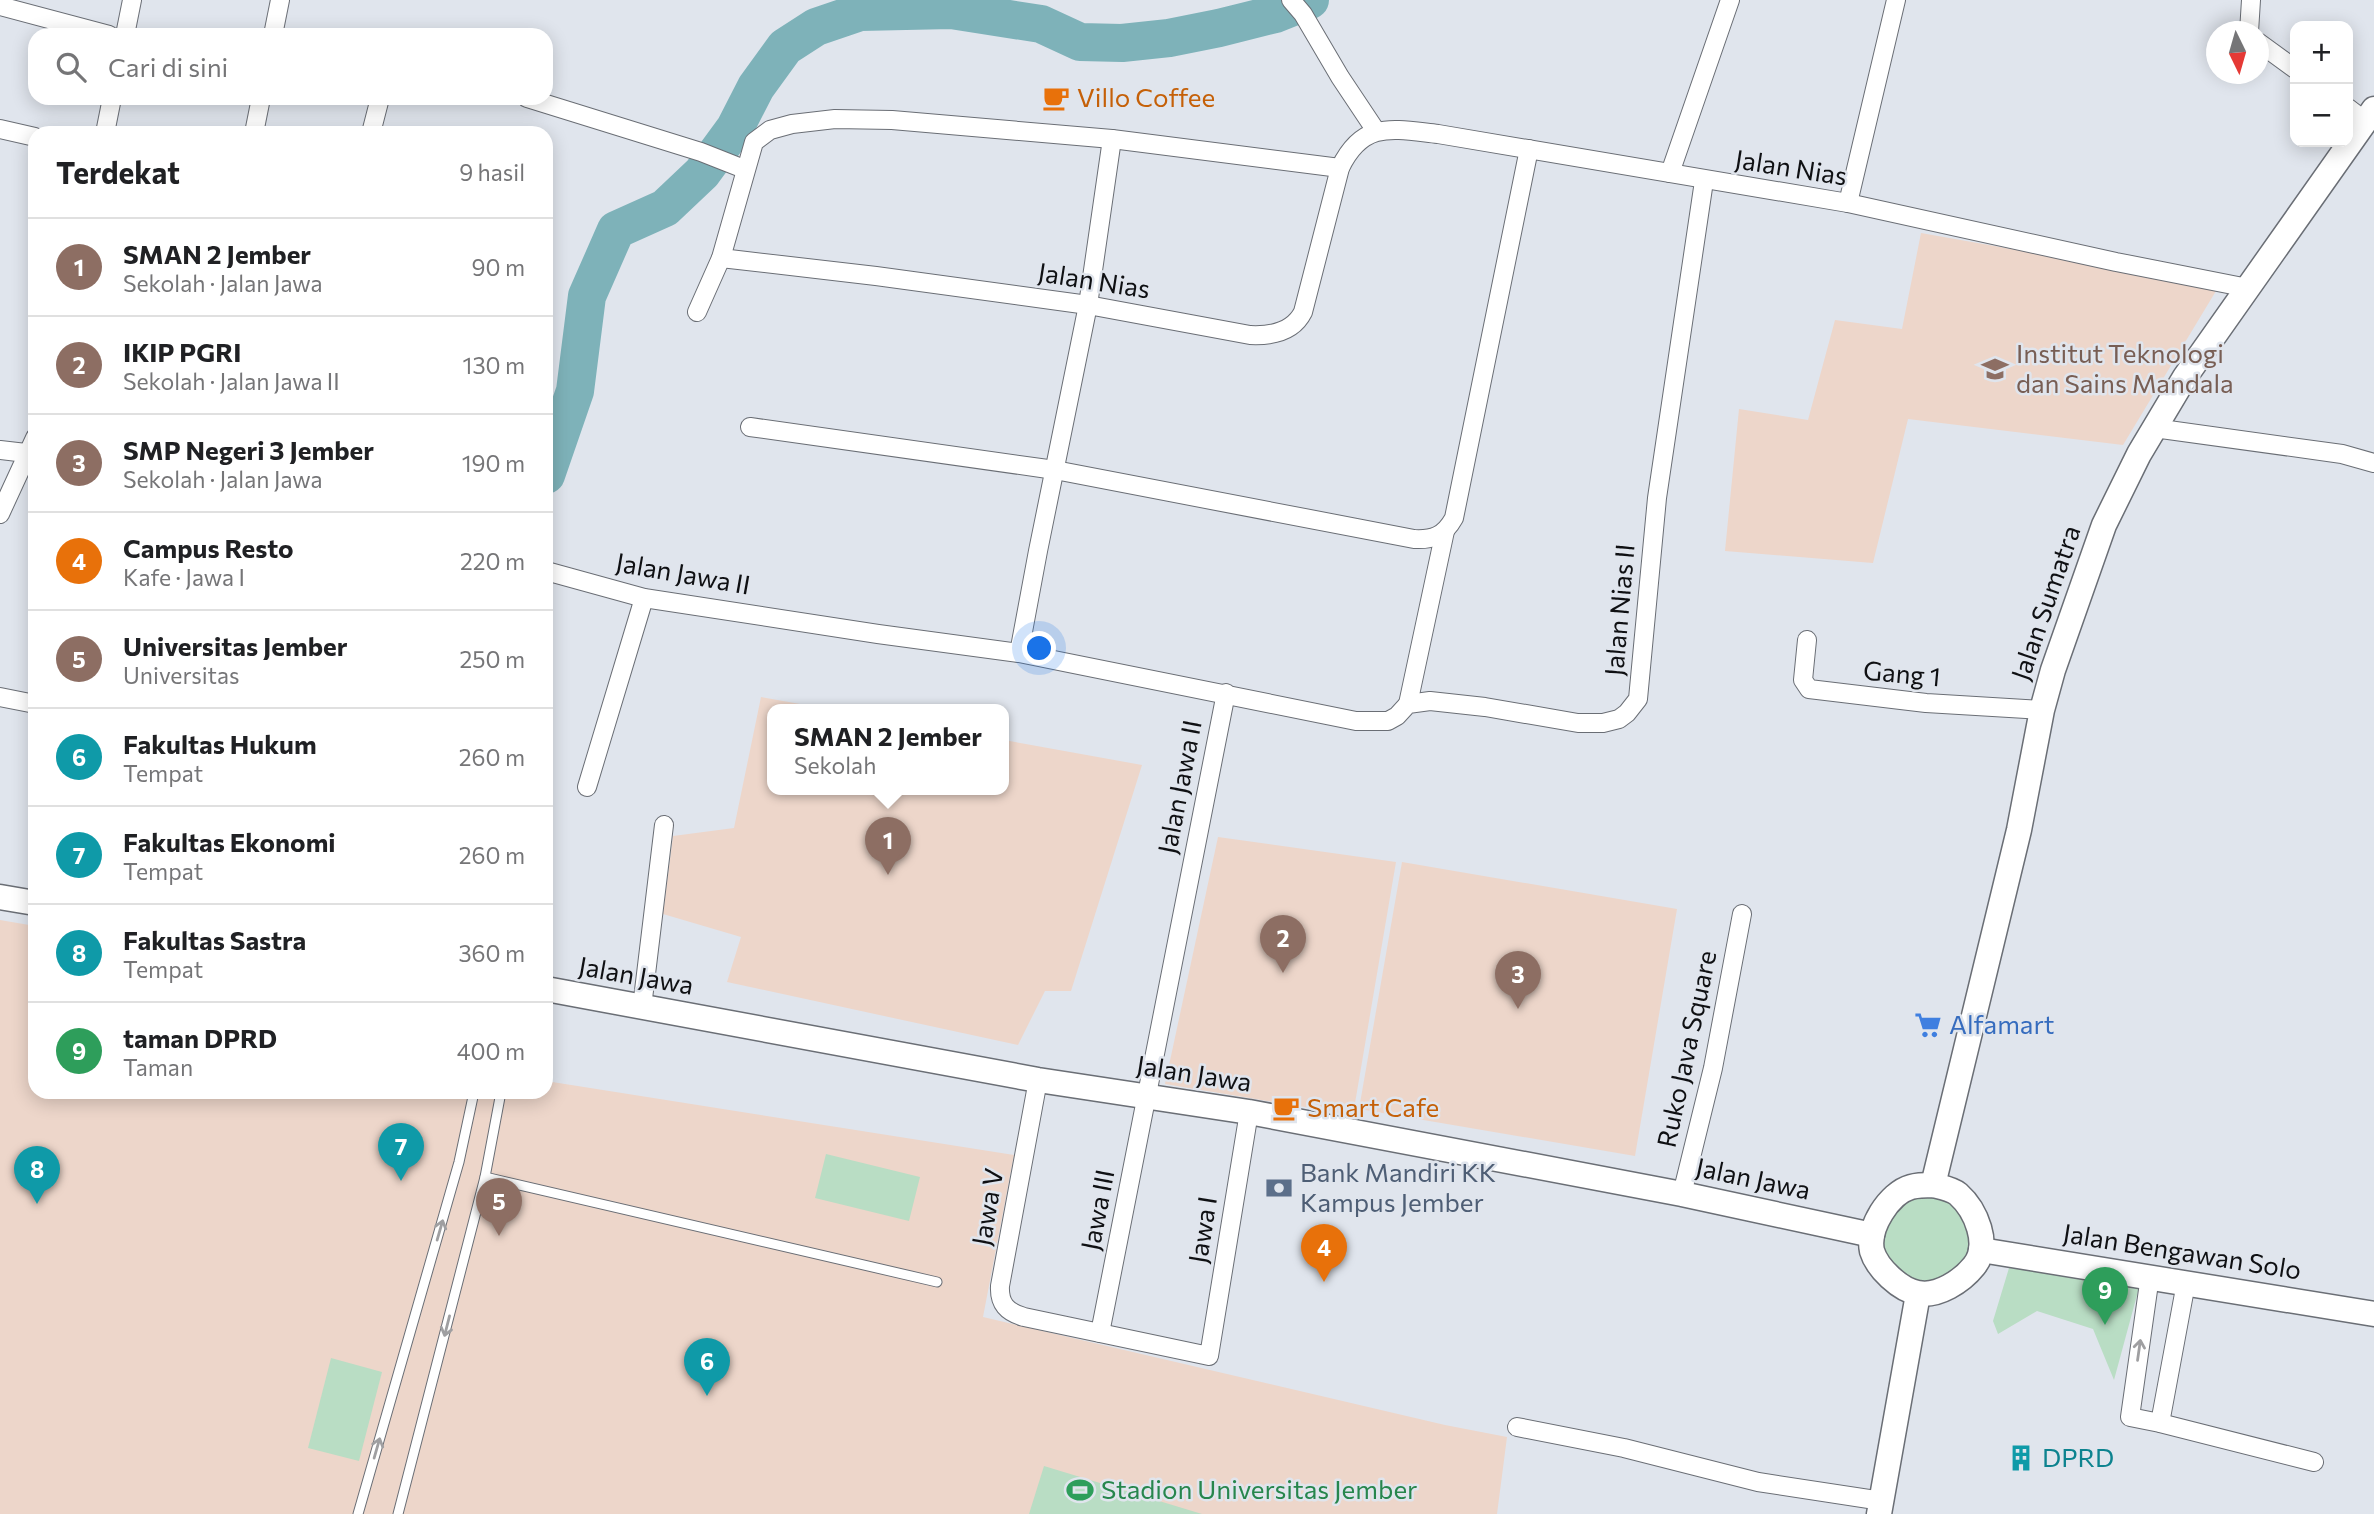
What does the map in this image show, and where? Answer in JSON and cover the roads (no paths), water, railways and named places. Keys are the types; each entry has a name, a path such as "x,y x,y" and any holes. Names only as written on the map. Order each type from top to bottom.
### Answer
{"main road":[{"name":"Jalan Sumatra","path":"1933,1185 2019,830 2042,710 2053,670 2104,525 2138,454 2154,428 2362,113"},
{"path":"0,897 28,902"},
{"name":"Jalan Jawa","path":"553,990 1038,1080 1249,1112 1682,1194 1872,1235"},
{"path":"1933,1185 1956,1192 1970,1208 1982,1236 1981,1250 1976,1265 1956,1283 1940,1290 1918,1294 1883,1272 1872,1250 1872,1235 1880,1212 1891,1200 1909,1187 1933,1185"},
{"name":"Jalan Bengawan Solo","path":"1981,1250 2374,1314"},
{"path":"1881,1508 1918,1294"}],"street":[{"path":"126,28 132,0"},
{"path":"274,28 280,0"},
{"path":"1291,0 1303,14 1340,77 1377,131"},
{"path":"1670,173 1730,0"},
{"path":"1848,203 1896,0"},
{"path":"2250,21 2251,0"},
{"path":"0,6 83,28"},
{"path":"2269,50 2290,65"},
{"path":"106,126 111,105"},
{"path":"255,126 260,105"},
{"path":"373,126 378,105"},
{"path":"550,105 701,152 744,169"},
{"path":"697,312 720,258 754,142 770,131 814,120 892,120 1112,139 1340,168"},
{"path":"0,129 28,135"},
{"name":"Jalan Nias","path":"720,258 1088,305 1250,335 1277,333 1296,323 1303,312 1345,156 1357,142 1386,129 1438,134 1704,181 1848,203 2248,288"},
{"path":"1020,653 1088,305 1112,139"},
{"path":"1408,704 1445,531 1454,518 1529,149"},
{"name":"Jalan Nias II","path":"1226,693 1370,722 1394,718 1408,704 1421,701 1594,724 1619,719 1634,706 1638,698 1657,498 1704,181"},
{"path":"750,427 1055,470 1414,539 1433,538 1445,531"},
{"path":"2154,428 2342,454 2374,463"},
{"path":"0,450 26,453"},
{"path":"0,513 28,450"},
{"name":"Jalan Jawa II","path":"553,574 644,598 1020,653 1226,693 1147,1097"},
{"path":"587,787 644,598"},
{"name":"Gang 1","path":"1807,640 1803,681 1809,689 1926,703 2042,710"},
{"path":"0,697 28,703"},
{"path":"642,1007 664,825"},
{"name":"Ruko Java Square","path":"1682,1194 1713,1068 1742,914"},
{"name":"Jawa V","path":"1038,1080 999,1292 1006,1309 1038,1320 1209,1356"},
{"name":"Jawa III","path":"1100,1333 1147,1097"},
{"name":"Jawa I","path":"1209,1356 1249,1112"},
{"path":"2150,1276 2130,1418 2160,1423 2314,1462"},
{"path":"2160,1423 2186,1283"},
{"path":"1517,1427 1625,1448 1758,1482 1881,1508"}],"lane":[{"path":"358,1514 459,1162 472,1099"},
{"path":"398,1514 485,1177 500,1099"},
{"path":"485,1177 937,1282"}],"waterway":[{"path":"553,455 575,391 587,296 616,230 665,208 702,173 735,128 756,87 785,47 816,27 860,12 951,10 1041,24 1080,42 1122,43 1169,38 1219,28 1275,14 1310,0"}],"place":[{"name":"Villo Coffee","path":"1056,98"},
{"name":"Institut Teknologi dan Sains Mandala","path":"1995,369"},
{"name":"SMAN 2 Jember","path":"888,875"},
{"name":"IKIP PGRI","path":"1283,973"},
{"name":"SMP Negeri 3 Jember","path":"1518,1009"},
{"name":"Alfamart","path":"1928,1025"},
{"name":"Smart Cafe","path":"1286,1108"},
{"name":"Fakultas Ekonomi","path":"401,1181"},
{"name":"Bank Mandiri KK Kampus Jember","path":"1279,1188"},
{"name":"Fakultas Sastra","path":"37,1204"},
{"name":"Universitas Jember","path":"499,1236"},
{"name":"Campus Resto","path":"1324,1282"},
{"name":"taman DPRD","path":"2105,1325"},
{"name":"Fakultas Hukum","path":"707,1396"},
{"name":"DPRD","path":"2021,1458"},
{"name":"Stadion Universitas Jember","path":"1080,1490"}]}
